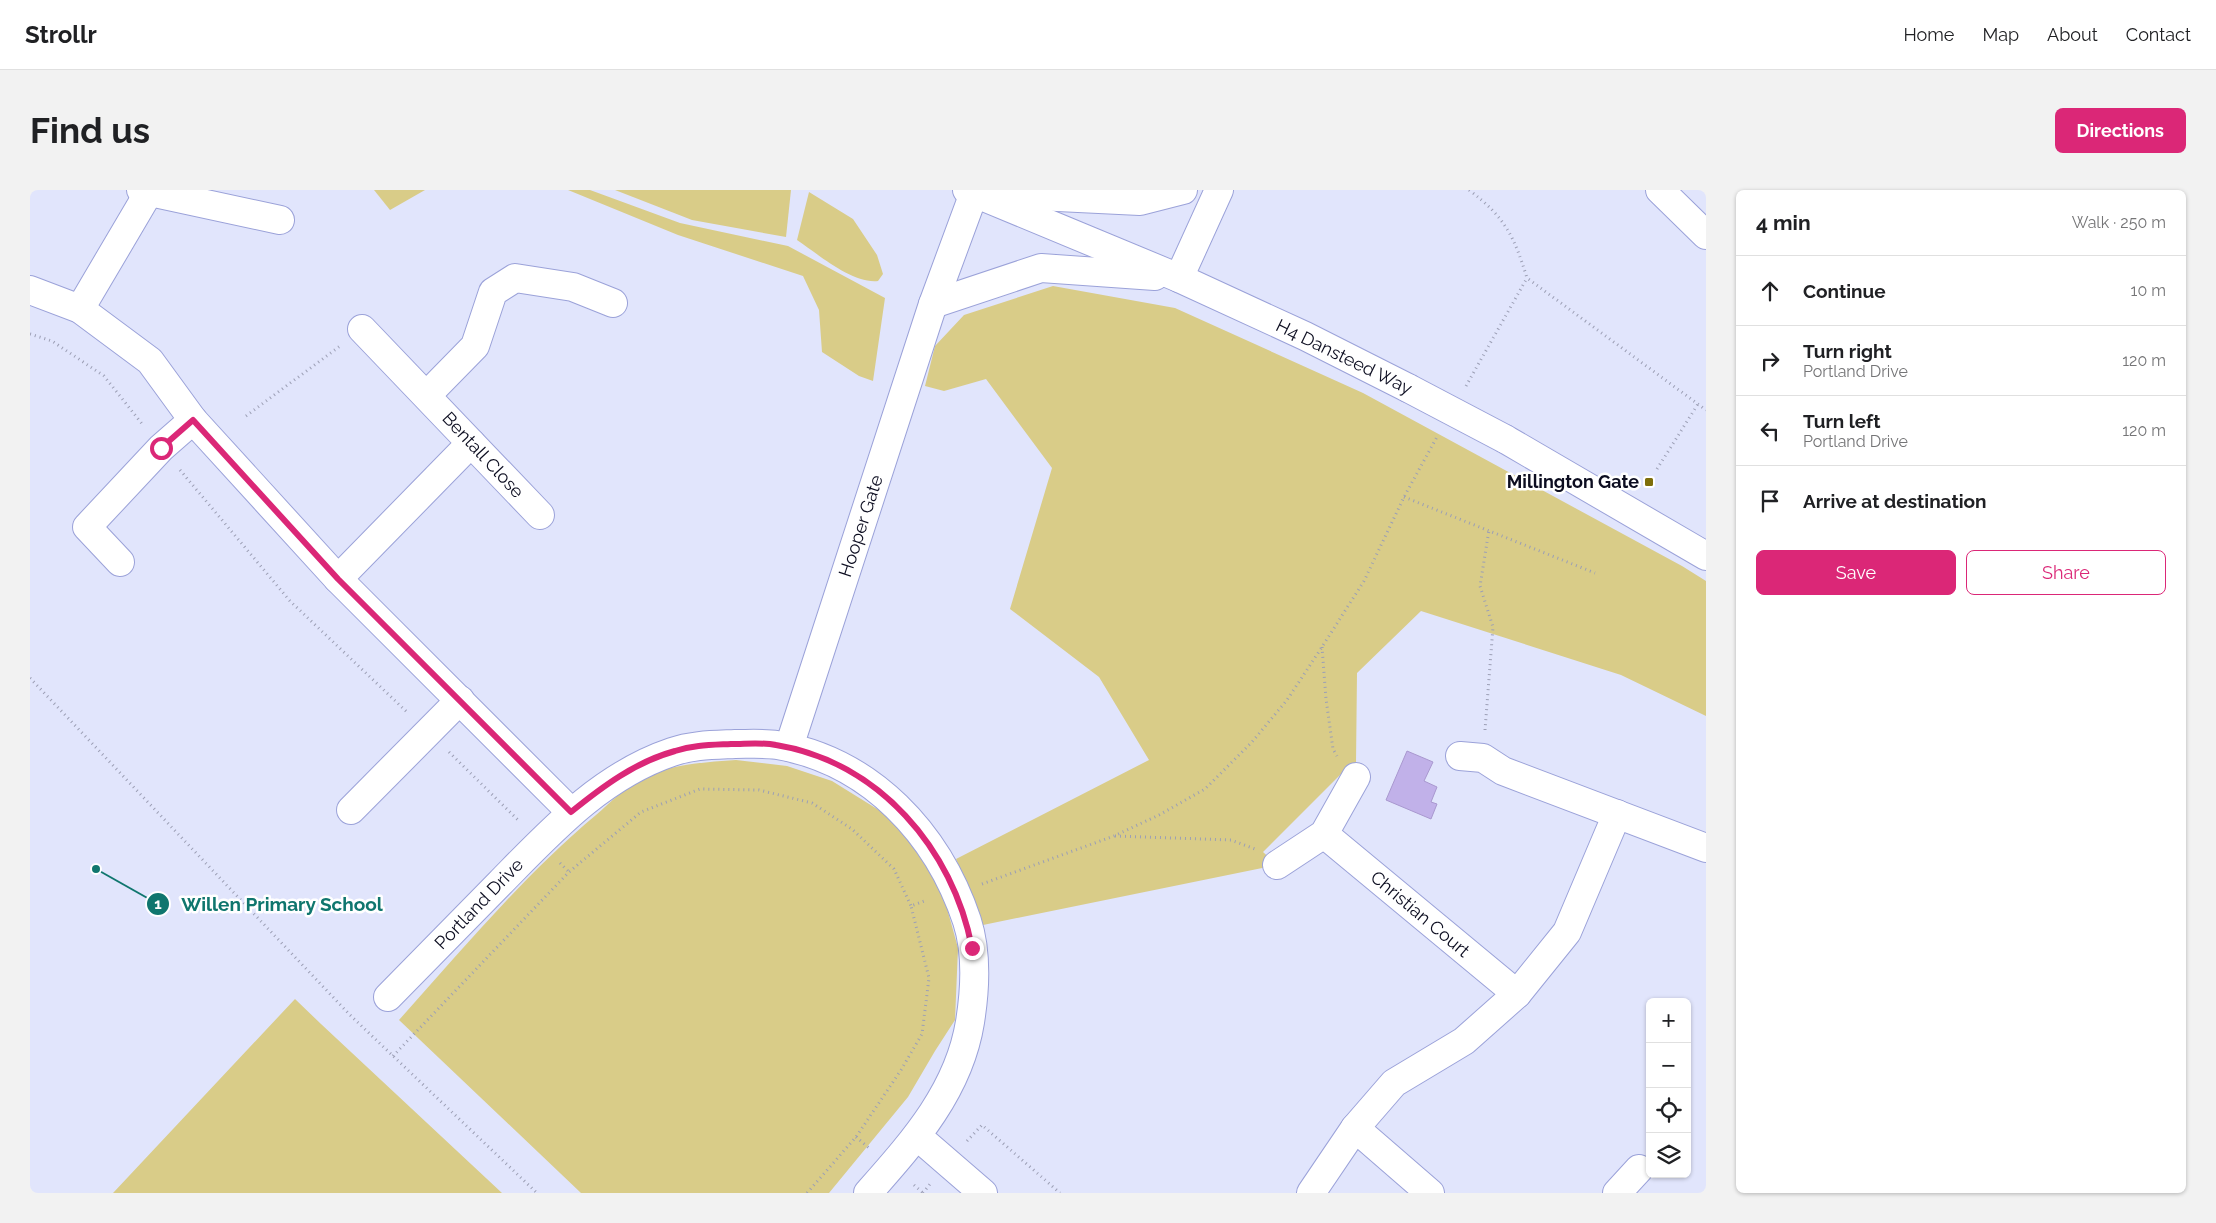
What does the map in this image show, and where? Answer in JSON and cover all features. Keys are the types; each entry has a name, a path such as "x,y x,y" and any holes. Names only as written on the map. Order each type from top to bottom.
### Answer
{"street":[{"path":"970,191 1078,200 1140,201 1182,190"},
{"path":"933,304 1041,268 1178,278 1219,190"},
{"path":"1660,190 1706,235"},
{"path":"80,309 145,191 280,220"},
{"name":"H4 Dansteed Way","path":"970,191 1178,278 1305,336 1504,439 1706,556"},
{"name":"Hooper Gate","path":"788,748 970,191"},
{"path":"427,395 475,346 492,292 515,278 573,287 613,303"},
{"path":"30,290 80,309 150,361 193,420 338,579 571,812"},
{"name":"Bentall Close","path":"362,329 540,515"},
{"path":"120,562 86,527 161,448 193,420"},
{"path":"338,579 471,443"},
{"path":"351,810 460,700"},
{"name":"Portland Drive","path":"388,997 571,812 618,777 673,751 707,745 754,744 788,748 822,758 848,771 891,801 926,839 944,866 968,922 972,948 974,988 970,1022 953,1082 917,1136 868,1193"},
{"path":"1472,757 1504,772 1706,848"},
{"path":"1277,865 1324,834 1356,777"},
{"path":"1311,1193 1355,1128 1394,1083 1464,1041 1517,994 1567,932 1617,814"},
{"name":"Christian Court","path":"1324,834 1517,994"},
{"path":"1355,1128 1430,1193"},
{"path":"917,1136 984,1193"},
{"path":"1617,1193 1638,1169"}],"path":[{"path":"1469,190 1499,215 1518,247 1527,278 1706,410"},
{"path":"1464,391 1527,278"},
{"path":"246,416 362,329"},
{"path":"30,334 52,341 104,376 161,448 290,601 428,732 569,872"},
{"path":"1657,469 1698,404"},
{"path":"911,906 953,889 970,888 1114,836 1206,789 1252,742 1287,700 1322,647 1364,581 1404,497 1439,434"},
{"path":"1404,497 1595,573"},
{"path":"1472,757 1493,627 1480,586 1489,530"},
{"path":"1322,647 1326,699 1333,749 1342,764 1356,777"},
{"path":"30,678 343,1008 537,1193"},
{"path":"392,1056 569,872 641,812 700,789 759,790 812,803 852,829 894,869 911,906 929,978 922,1034 902,1070 856,1137 807,1193"},
{"path":"1114,836 1231,840 1263,852 1277,865"}],"shaded area":[{"path":"374,190 425,190 390,210"},
{"path":"568,190 590,190 680,223 788,246 885,298 873,381 859,376 822,352 819,310 803,276 678,235"},
{"path":"615,190 791,190 786,237 692,220"},
{"path":"809,192 853,219 877,255 883,274 878,281 868,281 846,273 797,240"},
{"path":"1053,286 1175,308 1363,393 1682,566 1706,581 1706,716 1621,675 1421,611 1357,673 1356,763 1349,766 1263,852 1277,865 983,925 956,859 1149,760 1099,677 1010,609 1052,468 986,379 944,391 925,386 935,346 964,315"},
{"path":"736,760 787,766 832,781 882,812 917,848 940,883 958,948 955,1020 908,1097 829,1193 581,1193 399,1020 518,888 569,838 626,788 640,779 668,769 691,764"},
{"path":"295,999 321,1024 502,1193 113,1193"}],"building":[{"path":"1407,751 1433,762 1424,781 1437,787 1431,802 1437,804 1431,819 1386,800"}],"place":[{"name":"Millington Gate","path":"1649,482"},
{"name":"Willen Primary School","path":"96,869"}],"route":[{"path":"161,448 193,420 338,579 571,812 597,791 642,764 673,751 700,745 775,744 822,758 869,784 891,801 907,816 926,839 944,866 968,922 972,948"}]}
